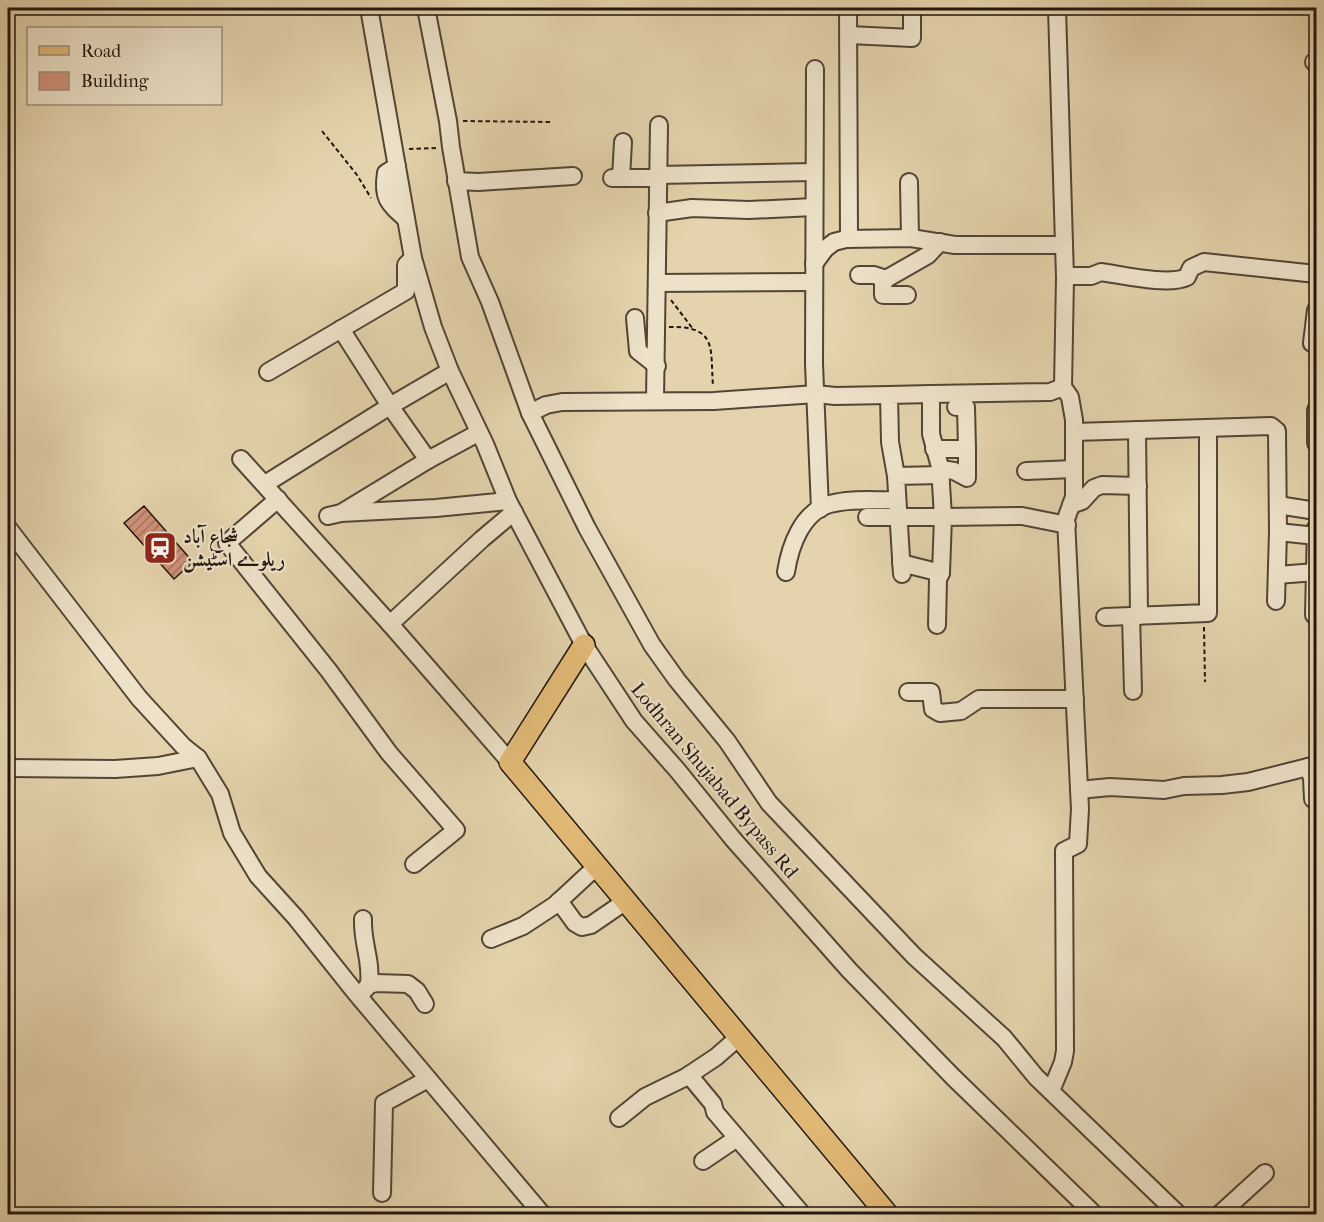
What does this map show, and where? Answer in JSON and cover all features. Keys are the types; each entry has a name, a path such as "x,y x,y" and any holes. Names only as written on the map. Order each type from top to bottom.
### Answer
{"main road":[{"path":"584,645 510,762 886,1215"}],"street":[{"name":"Lodhran Shujabad Bypass Rd","path":"369,8 413,258 433,327 450,371 485,444 511,507 584,645 634,721 733,839 834,952 953,1077 1094,1215"},
{"path":"426,8 448,120 470,258 490,302 530,414 587,528 652,645 677,681 727,741 769,803 914,956 1004,1038 1051,1091 1178,1215"},
{"path":"848,8 849,239"},
{"path":"849,35 912,38 912,8"},
{"path":"1051,1091 1065,1051 1064,850 1078,844 1079,790 1067,525 1067,513 1074,497 1074,432 1070,397 1063,387 1065,276 1057,8"},
{"path":"815,69 814,282 820,510"},
{"path":"655,400 659,125"},
{"path":"623,142 617,178 814,172"},
{"path":"456,181 478,182 573,176"},
{"path":"909,182 910,238"},
{"path":"657,213 692,208 749,210 814,207"},
{"path":"814,264 825,249 834,242 849,239 910,238 955,244 1064,245"},
{"path":"907,295 883,295 883,285 886,279 928,255 940,242"},
{"path":"268,372 405,291 406,265 413,258"},
{"path":"1065,276 1091,276 1101,272 1181,280 1187,277 1191,268 1197,263 1204,262 1317,274"},
{"path":"859,275 874,275 886,279"},
{"path":"657,283 814,282"},
{"path":"1317,310 1312,329 1312,343 1317,345"},
{"path":"636,318 638,351 657,366"},
{"path":"341,329 428,460"},
{"path":"265,484 450,371"},
{"path":"530,414 546,405 562,402 714,401 816,394 835,396 1050,392 1063,387"},
{"path":"931,394 931,434 941,472 943,517 937,626"},
{"path":"889,395 890,442 896,476 902,568 941,573"},
{"path":"896,476 954,471 968,478 966,407 956,407"},
{"path":"1317,410 1317,457"},
{"path":"1074,432 1271,426 1277,431 1276,601"},
{"path":"1105,617 1208,613 1208,428"},
{"path":"1133,691 1138,486 1137,430"},
{"path":"478,433 334,514 436,508 511,507"},
{"path":"934,449 967,449"},
{"path":"241,459 390,624 510,762"},
{"path":"1026,471 1074,469"},
{"path":"1071,505 1082,501 1094,488 1102,485 1138,486"},
{"path":"278,499 227,543 329,671 389,753 456,830 414,864"},
{"path":"786,572 789,553 809,516 829,504 897,508 943,517 1022,516 1067,525"},
{"path":"1278,505 1317,511"},
{"path":"390,624 482,539 511,507"},
{"path":"867,518 897,508"},
{"path":"8,528 139,698 183,747 198,758 220,794 232,833 258,876 364,991 428,1079 542,1215"},
{"path":"1314,615 1317,528"},
{"path":"1278,532 1316,536"},
{"path":"1276,575 1316,572"},
{"path":"908,692 931,692 933,709 940,713 961,711 979,699 1075,699"},
{"path":"8,768 115,769 158,766 198,758"},
{"path":"1079,790 1110,787 1164,790 1184,786 1222,785 1248,782 1312,766 1313,799"},
{"path":"490,939 523,926 559,901 597,866"},
{"path":"559,901 575,923 582,927 591,925 626,901"},
{"path":"363,919 363,937 371,969 364,991"},
{"path":"364,991 376,983 408,984 417,991 425,1004"},
{"path":"619,1118 645,1097 688,1075 716,1057 739,1036"},
{"path":"688,1075 713,1104 715,1112 736,1138 802,1215"},
{"path":"382,1193 384,1103 428,1079"},
{"path":"703,1161 736,1138"},
{"path":"1220,1215 1265,1173"}],"path":[{"path":"448,120 552,122"},
{"path":"322,131 357,175 372,199"},
{"path":"409,148 436,148"},
{"path":"657,283 693,329"},
{"path":"657,328 671,326 693,329 706,337 711,348 714,401"},
{"path":"1205,682 1204,623 1208,613"}],"building":[{"path":"144,506 193,562 174,579 124,523"}],"place":[{"name":"شجاع آباد ریلوے اسٹیشن","path":"160,548"}]}
